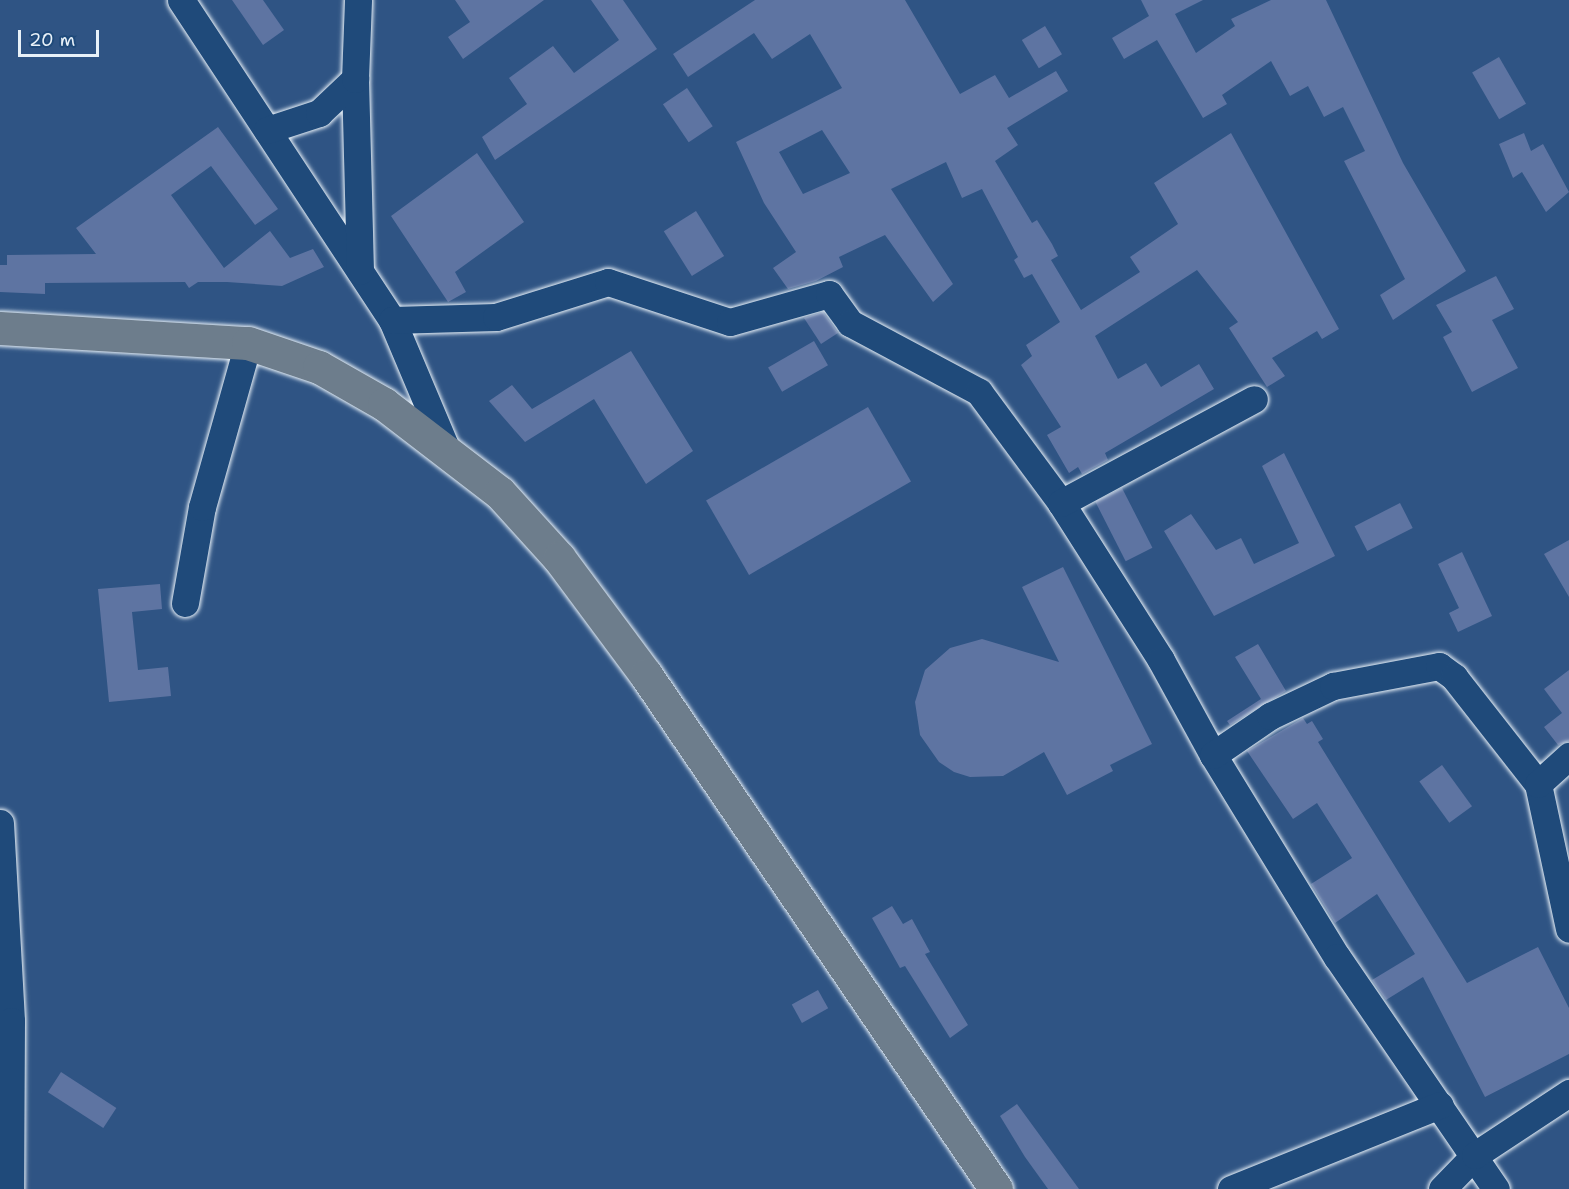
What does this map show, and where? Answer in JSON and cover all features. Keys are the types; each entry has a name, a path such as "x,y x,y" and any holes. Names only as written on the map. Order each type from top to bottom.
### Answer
{"highway":[{"path":"0,328 248,343 319,367 384,404 447,450 500,493 559,558 646,675 996,1189"}],"street":[{"path":"181,0 392,320 447,450"},
{"path":"358,0 355,79 360,271"},
{"path":"267,130 319,113 355,79"},
{"path":"392,320 496,317 608,282 730,322 829,294 850,323 980,392 1060,503 1161,660 1213,755 1337,957 1475,1155 1496,1189"},
{"path":"185,603 202,507 248,343"},
{"path":"1060,503 1254,399"},
{"path":"1213,755 1270,716 1333,686 1439,666 1454,677 1538,784 1569,927"},
{"path":"1538,784 1569,756"},
{"path":"0,823 10,1021 10,1189"},
{"path":"1442,1189 1475,1155 1569,1093"},
{"path":"1231,1189 1440,1105"}],"building":[{"path":"232,0 263,0 284,30 263,45"},
{"path":"455,0 544,0 463,59 448,37 470,22"},
{"path":"591,0 623,0 657,49 495,160 482,137 527,104 509,78 553,46 574,73 619,40"},
{"path":"755,0 905,0 960,94 995,75 1009,98 1056,71 1068,91 1007,128 1018,145 995,161 1032,223 1037,220 1052,244 1058,256 1051,260 1081,310 1140,272 1130,257 1178,224 1154,183 1231,133 1339,329 1322,339 1317,331 1272,358 1285,376 1267,387 1229,328 1238,322 1197,270 1095,336 1118,379 1146,363 1161,387 1199,364 1214,389 1105,453 1108,460 1082,474 1078,467 1069,473 1047,435 1061,427 1021,365 1032,356 1026,345 1060,322 1032,274 1024,278 1014,260 1018,257 982,189 962,198 946,162 891,189 953,284 933,302 885,235 839,257 843,267 816,281 788,289 773,268 796,252 764,203 736,142 842,88 810,34 772,59 754,33 688,77 673,54","holes":["822,130 850,173 803,194 779,152"]},
{"path":"1141,0 1203,0 1175,14 1196,53 1235,26 1231,19 1271,0 1326,0 1403,163 1466,271 1393,320 1380,295 1405,279 1344,161 1365,151 1343,107 1324,117 1308,86 1290,96 1271,61 1222,95 1227,104 1203,118 1157,40 1124,59 1112,38 1149,16"},
{"path":"1045,26 1062,54 1039,68 1022,40"},
{"path":"1499,57 1526,104 1499,119 1472,72"},
{"path":"687,88 713,126 689,142 663,104"},
{"path":"218,127 278,209 255,225 211,166 171,195 224,268 270,231 290,258 313,249 324,267 282,286 227,282 198,282 189,288 185,282 45,283 45,294 0,292 0,265 7,265 7,255 96,254 76,228"},
{"path":"1524,133 1531,151 1543,144 1569,192 1546,212 1522,172 1513,178 1499,144"},
{"path":"477,153 524,222 455,272 466,292 448,302 391,216"},
{"path":"696,211 724,256 692,276 664,231"},
{"path":"1496,276 1514,309 1492,320 1518,368 1472,392 1443,337 1452,332 1436,305"},
{"path":"823,312 838,333 821,344 804,318"},
{"path":"814,341 828,365 782,392 768,368"},
{"path":"631,351 693,451 646,484 594,399 525,442 489,401 512,385 532,409"},
{"path":"868,407 911,481 749,575 706,500"},
{"path":"1284,453 1335,556 1214,616 1164,531 1191,514 1216,550 1241,538 1254,564 1299,543 1262,466"},
{"path":"1122,488 1152,548 1126,561 1095,502"},
{"path":"1400,503 1413,528 1367,551 1355,526"},
{"path":"1569,540 1569,597 1544,554"},
{"path":"1462,552 1492,616 1458,632 1449,613 1459,608 1438,564"},
{"path":"1063,567 1152,744 1110,765 1113,771 1067,795 1044,752 1003,776 970,777 954,772 939,762 920,735 915,702 925,670 950,648 982,639 1059,662 1022,587"},
{"path":"160,584 162,609 132,612 138,670 168,667 171,696 109,702 98,589"},
{"path":"1258,644 1286,691 1230,725 1227,721 1261,699 1235,657"},
{"path":"1569,670 1569,741 1558,745 1544,727 1562,713 1544,689"},
{"path":"1303,718 1307,724 1312,721 1323,739 1318,742 1467,983 1538,947 1569,1008 1569,1054 1485,1097 1423,977 1386,1000 1372,980 1415,954 1377,894 1335,923 1311,884 1352,858 1317,803 1293,819 1247,751"},
{"path":"1442,765 1472,806 1449,823 1419,781"},
{"path":"892,906 903,924 912,919 930,952 925,954 968,1025 950,1038 905,966 900,968 872,918"},
{"path":"818,990 828,1008 802,1023 792,1005"},
{"path":"61,1072 116,1108 103,1128 48,1092"},
{"path":"1017,1104 1079,1189 1048,1189 1000,1116"}]}
